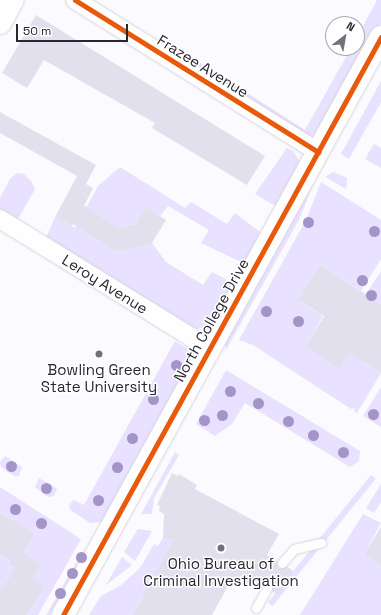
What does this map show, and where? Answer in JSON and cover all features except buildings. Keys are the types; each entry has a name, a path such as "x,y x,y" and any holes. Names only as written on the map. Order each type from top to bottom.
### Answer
{"street":[{"path":"0,24 14,0"},
{"name":"Frazee Avenue","path":"75,0 318,152"},
{"name":"North College Drive","path":"63,615 381,37"},
{"name":"Leroy Avenue","path":"0,219 186,334 207,352"}],"lane":[{"path":"282,564 294,549 321,543"},
{"path":"256,608 268,588"}],"shaded area":[{"path":"377,0 381,0 381,23 365,52 365,22"},
{"path":"168,42 305,130 347,56 363,56 323,127 312,136 302,135 173,54"},
{"path":"381,81 381,102 349,159 341,154"},
{"path":"374,144 381,148 381,168 365,159"},
{"path":"287,148 293,151 299,160 299,169 277,207 255,194"},
{"path":"120,167 185,208 191,202 227,224 235,213 260,232 245,264 201,243 209,230 168,206 160,216 146,208 136,224 119,228 101,217 90,235 117,252 152,243 166,262 203,285 212,272 237,285 213,326 196,329 46,238 55,217 75,228 98,186"},
{"path":"333,172 347,178 346,189 325,177"},
{"path":"17,173 24,174 32,182 35,189 18,219 14,220 0,211 0,198 10,179"},
{"path":"315,179 300,218 226,350 224,341"},
{"path":"321,182 381,220 381,259 361,291 320,265 298,300 323,316 305,347 340,369 358,340 374,349 365,363 381,373 357,413 354,412 355,408 351,409 253,345 239,340 306,220"},
{"path":"381,271 381,304 366,294"},
{"path":"175,341 190,350 194,359 106,522 90,523 70,510 69,505 74,500 84,505"},
{"path":"226,370 360,451 359,461 350,467 245,403 232,424 215,436 196,424"},
{"path":"381,387 381,427 363,416"},
{"path":"175,452 179,455 154,498 152,514 141,514"},
{"path":"5,456 22,467 19,476 14,476 1,467 0,462"},
{"path":"371,475 376,479 272,606 268,602"},
{"path":"39,478 57,489 54,496 48,497 35,487"},
{"path":"381,484 381,502 374,513 366,508"},
{"path":"0,487 81,539 38,615 27,615 45,586 32,578 40,564 23,553 35,534 0,512"},
{"path":"363,514 381,523 364,555 381,566 381,615 300,615"},
{"path":"138,529 152,531 135,561 124,552"},
{"path":"162,539 173,540 133,615 89,615 101,596 121,585 140,568 154,544 158,546"},
{"path":"87,544 50,615 46,615"},
{"path":"0,554 10,560 8,564 15,568 0,591"},
{"path":"122,557 132,565 106,585"}],"cycle path":[{"path":"75,0 318,152"},
{"path":"63,615 381,37"}],"place":[{"name":"Bowling Green State University","path":"99,354"},
{"name":"Ohio Bureau of Criminal Investigation","path":"221,548"}]}
